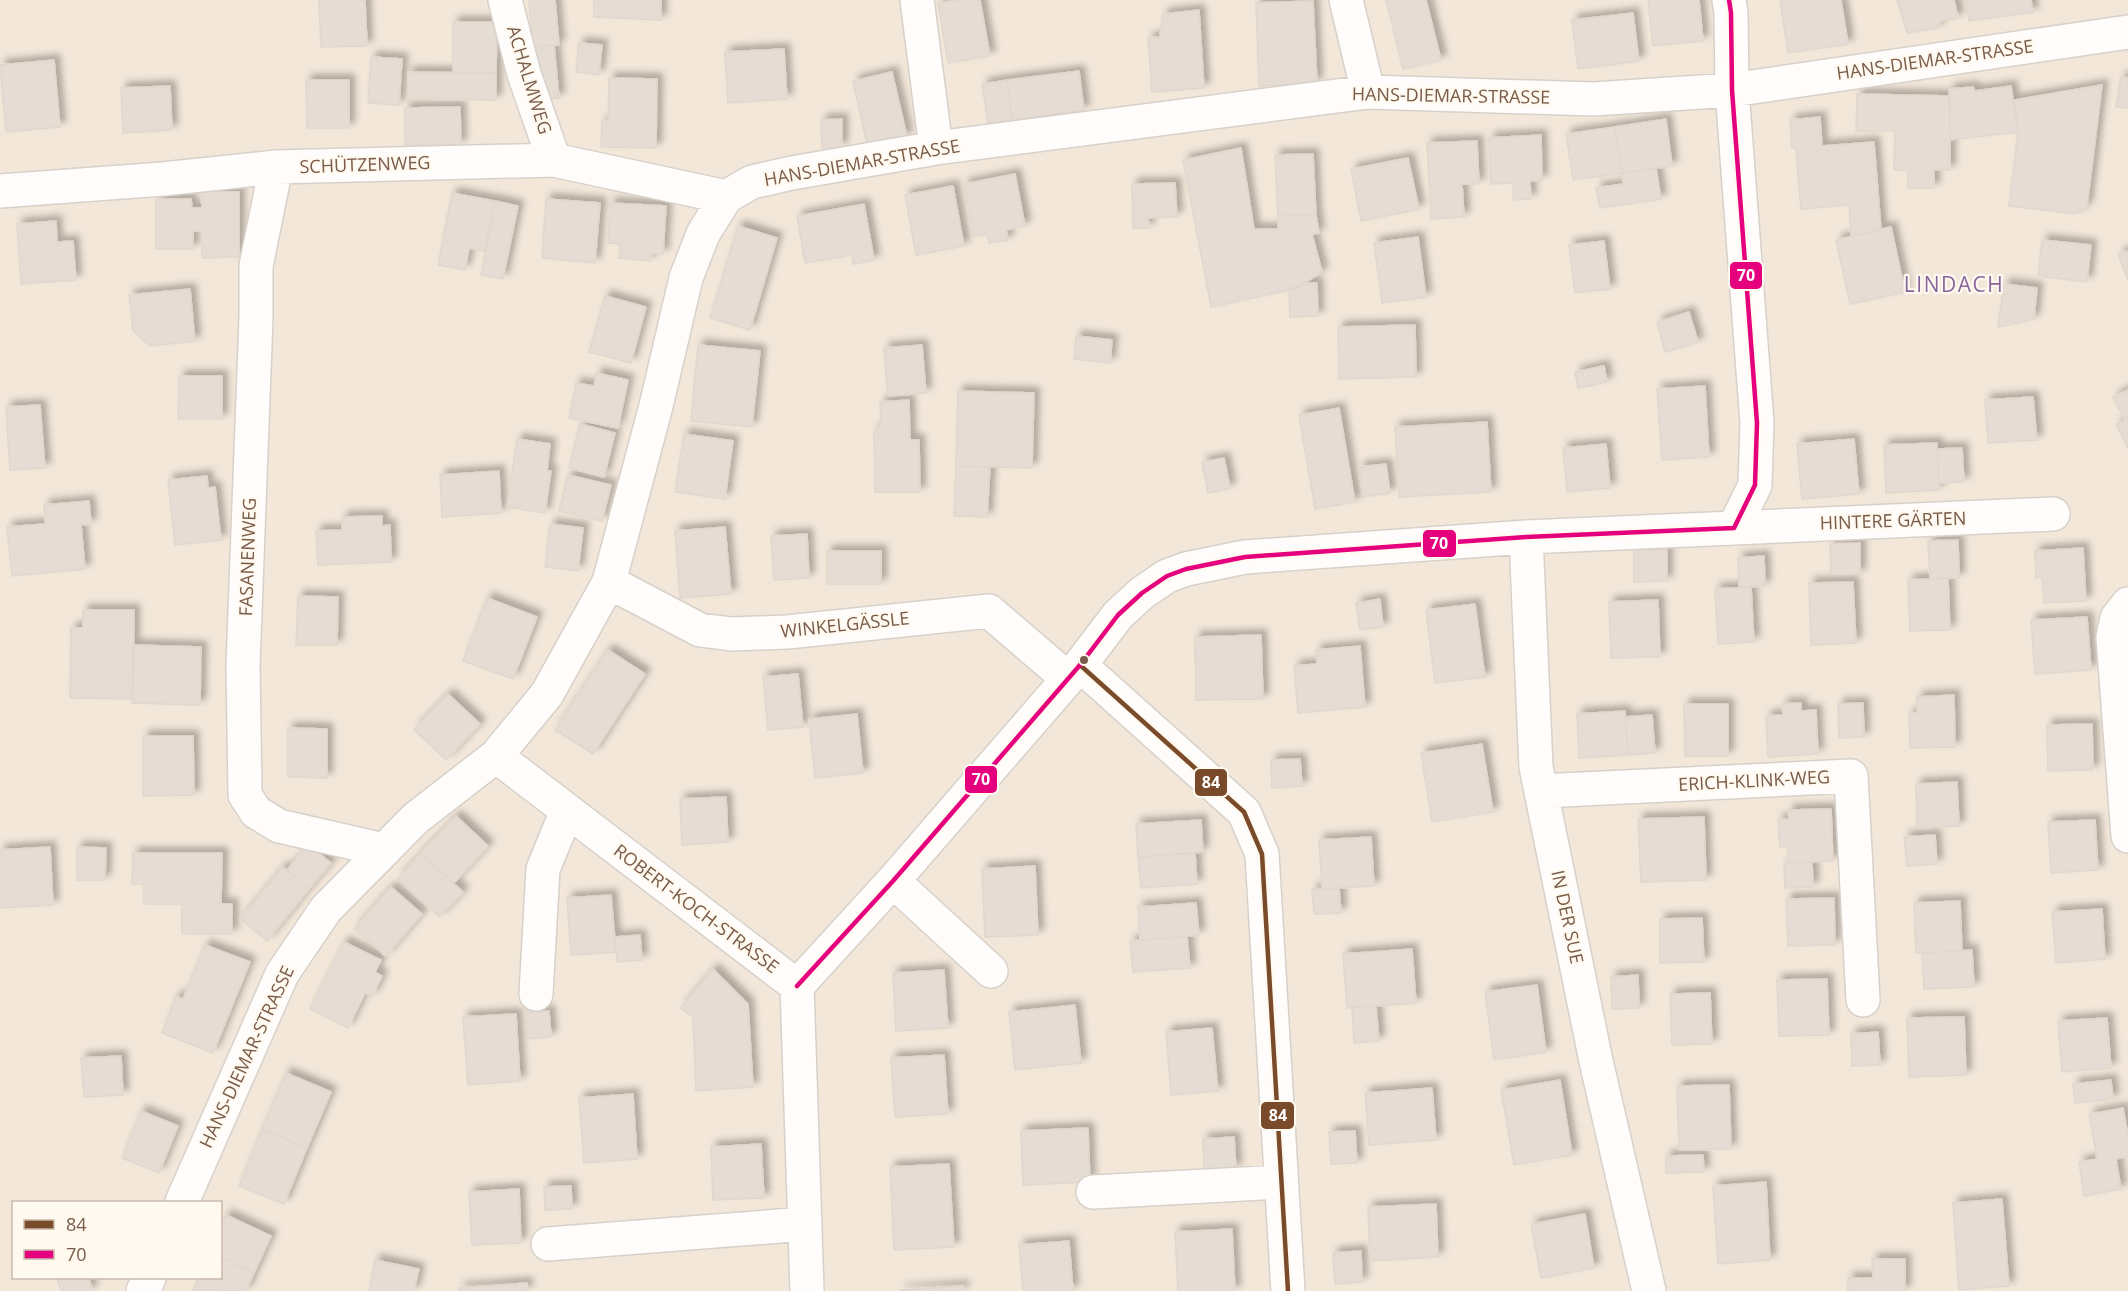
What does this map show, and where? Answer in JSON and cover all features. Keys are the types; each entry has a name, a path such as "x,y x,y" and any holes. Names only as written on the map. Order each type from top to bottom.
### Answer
{"street":[{"name":"ACHALMWEG","path":"505,0 524,74 554,160"},
{"path":"917,0 936,148"},
{"path":"1346,0 1368,92"},
{"path":"1729,0 1732,90 1757,423 1755,485 1734,528"},
{"name":"HANS-DIEMAR-STRASSE","path":"183,1201 282,974 326,909 416,818 496,756 547,694 609,582 656,406 686,278 703,234 726,197 752,182 936,148 1368,92 1593,99 1732,90 2128,32"},
{"name":"SCHÜTZENWEG","path":"0,191 163,179 276,167 554,160 726,197"},
{"name":"FASANENWEG","path":"276,167 256,266 243,665 245,795 256,812 279,826 384,850"},
{"name":"HINTERE GÄRTEN","path":"797,986 893,881 1074,671 1118,615 1142,593 1167,576 1186,569 1245,557 1526,537 2053,514"},
{"name":"IN DER SUE","path":"1526,537 1536,766 1540,791 1596,1061 1649,1291"},
{"name":"WINKELGÄSSLE","path":"609,582 700,630 732,634 787,632 989,611 1074,671"},
{"path":"2128,604 2117,618 2114,637 2128,836"},
{"path":"1074,671 1244,812 1262,854 1288,1291"},
{"name":"ROBERT-KOCH-STRASSE","path":"496,756 797,986 807,1291"},
{"name":"ERICH-KLINK-WEG","path":"1540,791 1851,777 1863,1000"},
{"path":"536,994 543,869 567,811"},
{"path":"893,881 991,971"},
{"path":"1092,1192 1281,1182"},
{"path":"548,1244 805,1224"}],"shaded area":[{"path":"0,0 2128,0 2128,1291 0,1291"}],"building":[{"path":"319,0 365,0 367,46 321,47"},
{"path":"529,0 555,0 559,45 533,47"},
{"path":"594,0 661,0 661,20 594,17"},
{"path":"980,0 990,56 948,63 938,3"},
{"path":"1386,0 1426,0 1441,60 1403,69"},
{"path":"1648,0 1699,0 1703,41 1653,46"},
{"path":"1780,0 1841,0 1848,44 1788,53"},
{"path":"1897,0 1954,0 1958,18 1940,21 1938,28 1907,33"},
{"path":"1966,0 2031,0 2033,12 1969,21"},
{"path":"1313,1 1317,83 1259,86 1256,3"},
{"path":"1199,10 1204,88 1152,92 1148,38 1160,37 1163,14"},
{"path":"1633,13 1639,61 1578,69 1572,20"},
{"path":"453,22 497,22 496,73 453,73"},
{"path":"579,43 602,45 599,75 576,72"},
{"path":"554,45 559,98 544,99 533,47"},
{"path":"784,49 787,99 728,103 725,52"},
{"path":"371,57 402,59 399,105 368,103"},
{"path":"54,60 60,127 6,132 0,65"},
{"path":"1079,71 1084,110 1012,120 1007,80"},
{"path":"408,72 496,73 496,100 408,99"},
{"path":"892,72 907,137 867,145 853,81"},
{"path":"2121,77 2128,78 2128,108 2116,107"},
{"path":"609,78 657,79 656,148 601,147 602,121 608,121"},
{"path":"306,80 349,80 349,128 307,128"},
{"path":"1007,80 1012,120 988,123 982,84"},
{"path":"2102,85 2087,206 2076,214 2009,206 2018,132 2014,100"},
{"path":"170,86 172,130 123,133 121,88"},
{"path":"2011,86 2018,132 1950,140 1949,89 1973,87 1975,91"},
{"path":"1857,94 1950,96 1950,170 1934,170 1934,188 1908,188 1908,170 1894,170 1895,131 1856,131"},
{"path":"460,107 461,145 405,145 405,108"},
{"path":"1820,117 1822,146 1874,142 1881,230 1851,236 1849,205 1801,209 1796,148 1792,148 1790,120"},
{"path":"842,119 842,147 822,148 821,120"},
{"path":"1666,119 1672,166 1622,173 1615,127"},
{"path":"1615,127 1622,173 1573,180 1566,134"},
{"path":"1541,135 1542,180 1530,181 1531,199 1513,200 1513,183 1491,184 1489,138"},
{"path":"1477,141 1479,184 1462,184 1464,217 1431,219 1427,143"},
{"path":"1241,148 1254,229 1278,229 1278,216 1316,215 1319,233 1312,234 1322,272 1297,288 1211,307 1183,160"},
{"path":"1313,154 1316,215 1278,216 1275,155"},
{"path":"1408,158 1419,209 1361,221 1351,169"},
{"path":"1656,168 1661,199 1600,208 1596,188 1623,184 1622,173"},
{"path":"1015,174 1025,226 1006,230 1008,240 989,243 987,234 974,237 964,184"},
{"path":"1175,183 1177,217 1148,218 1149,228 1133,228 1132,184"},
{"path":"953,186 964,246 916,255 905,195"},
{"path":"201,192 239,192 239,257 202,258 202,231 193,231 193,249 156,249 156,199 191,199 192,208 202,208"},
{"path":"452,193 495,201 485,251 469,248 465,270 438,265"},
{"path":"546,199 600,203 595,263 542,258"},
{"path":"495,201 518,206 503,279 481,275"},
{"path":"610,203 666,206 663,254 651,254 650,261 619,258 620,244 608,243"},
{"path":"864,204 874,260 853,264 852,255 805,263 797,216"},
{"path":"56,221 57,242 73,241 76,280 21,284 17,224"},
{"path":"738,226 777,238 750,330 710,318"},
{"path":"1891,227 1905,292 1850,304 1836,240"},
{"path":"1418,237 1426,297 1382,303 1374,243"},
{"path":"2042,240 2091,245 2087,282 2038,276"},
{"path":"1604,241 1610,289 1575,293 1569,245"},
{"path":"2128,251 2128,280 2118,254"},
{"path":"1304,283 1317,283 1318,316 1290,317 1289,289"},
{"path":"2004,284 2037,288 2034,319 1998,327"},
{"path":"190,289 195,341 150,346 133,331 129,295"},
{"path":"605,296 646,307 631,363 589,352"},
{"path":"1689,312 1698,342 1665,352 1657,322"},
{"path":"1415,325 1416,377 1339,379 1338,327"},
{"path":"1076,336 1112,340 1110,363 1074,359"},
{"path":"698,345 760,351 752,427 691,421"},
{"path":"922,345 926,393 888,396 884,348"},
{"path":"1604,366 1607,382 1578,388 1575,372"},
{"path":"597,373 628,380 618,428 569,418 576,383 594,386"},
{"path":"179,376 222,376 222,419 178,419"},
{"path":"1705,386 1709,457 1662,460 1657,389"},
{"path":"2128,390 2128,449 2116,424 2125,420 2113,397"},
{"path":"958,391 1034,393 1032,468 956,466"},
{"path":"2033,397 2037,440 1988,443 1985,400"},
{"path":"909,400 910,440 919,440 920,492 875,492 874,432 881,424 880,402"},
{"path":"40,405 45,468 10,470 6,407"},
{"path":"1339,408 1355,502 1315,509 1299,415"},
{"path":"1487,422 1491,492 1399,497 1395,427"},
{"path":"580,424 615,433 604,477 569,468"},
{"path":"684,434 733,441 725,499 675,492"},
{"path":"517,439 550,444 547,471 551,471 545,513 507,507"},
{"path":"1854,439 1859,494 1802,499 1797,444"},
{"path":"1937,443 1939,490 1886,493 1884,445"},
{"path":"1606,444 1610,488 1567,492 1563,448"},
{"path":"1962,448 1964,482 1939,483 1937,449"},
{"path":"1224,458 1230,488 1208,493 1202,462"},
{"path":"1386,464 1390,493 1363,497 1359,467"},
{"path":"956,466 990,467 987,517 954,516"},
{"path":"499,471 501,513 442,517 440,475"},
{"path":"568,475 611,485 602,521 559,511"},
{"path":"207,476 208,488 215,487 221,540 175,545 168,480"},
{"path":"89,501 91,524 81,525 85,569 12,576 7,527 45,524 44,505"},
{"path":"382,516 382,526 390,525 391,562 318,565 316,531 342,530 342,517"},
{"path":"550,524 583,528 578,571 545,567"},
{"path":"725,527 731,594 680,598 675,531"},
{"path":"807,534 809,578 774,580 771,536"},
{"path":"1958,540 1959,578 1930,579 1928,541"},
{"path":"1860,543 1860,574 1831,574 1830,544"},
{"path":"2083,548 2086,601 2044,603 2042,578 2036,578 2035,551"},
{"path":"1634,550 1667,550 1667,581 1634,582"},
{"path":"827,551 881,551 881,584 827,584"},
{"path":"1764,556 1765,586 1739,587 1738,558"},
{"path":"1948,578 1950,630 1910,631 1908,580"},
{"path":"1853,582 1856,643 1811,645 1809,583"},
{"path":"1751,587 1754,642 1718,644 1715,589"},
{"path":"298,596 338,597 337,645 296,645"},
{"path":"487,598 537,617 513,679 463,661"},
{"path":"1380,599 1383,627 1360,630 1356,603"},
{"path":"1658,600 1660,657 1611,658 1609,602"},
{"path":"1475,604 1485,677 1435,683 1426,610"},
{"path":"83,610 134,610 133,699 70,698 71,628 83,628"},
{"path":"2087,617 2091,670 2035,674 2031,620"},
{"path":"1261,635 1263,699 1196,700 1195,637"},
{"path":"133,645 201,647 200,705 132,703"},
{"path":"1360,646 1365,707 1298,713 1294,666 1317,664 1316,650"},
{"path":"608,650 645,674 593,754 555,730"},
{"path":"798,674 803,727 768,730 763,677"},
{"path":"448,694 480,724 446,760 414,730"},
{"path":"1954,695 1955,747 1910,748 1909,713 1917,713 1917,697"},
{"path":"1801,703 1801,711 1816,710 1818,754 1768,757 1766,716 1783,715 1782,704"},
{"path":"1863,703 1864,737 1839,738 1838,704"},
{"path":"1684,704 1728,704 1728,756 1685,756"},
{"path":"1625,711 1628,755 1579,758 1577,714"},
{"path":"857,714 863,773 815,778 809,719"},
{"path":"1652,715 1655,753 1628,755 1625,717"},
{"path":"2092,724 2093,770 2048,771 2047,725"},
{"path":"288,728 327,729 327,778 288,777"},
{"path":"143,736 193,736 194,795 143,796"},
{"path":"1482,744 1493,812 1432,822 1421,753"},
{"path":"1300,759 1302,786 1272,788 1271,760"},
{"path":"1957,782 1959,826 1917,828 1916,784"},
{"path":"726,797 728,842 682,845 680,799"},
{"path":"1831,809 1833,861 1788,863 1788,846 1780,847 1778,819 1789,819 1788,810"},
{"path":"456,816 488,846 454,883 421,853"},
{"path":"1704,817 1706,880 1641,882 1638,819"},
{"path":"1201,820 1203,852 1138,857 1136,824"},
{"path":"2095,820 2098,870 2051,873 2048,822"},
{"path":"1935,835 1937,864 1907,866 1904,837"},
{"path":"1371,837 1374,886 1322,889 1319,840"},
{"path":"308,844 331,863 309,889 287,870"},
{"path":"50,847 53,905 0,908 0,850"},
{"path":"77,847 106,848 105,880 77,880"},
{"path":"133,853 222,853 221,904 144,904 144,884 132,884"},
{"path":"421,853 463,892 439,917 398,879"},
{"path":"1195,853 1197,884 1141,888 1138,857"},
{"path":"1812,862 1813,887 1785,888 1784,863"},
{"path":"1035,866 1038,935 985,937 982,869"},
{"path":"283,867 309,889 267,941 240,919"},
{"path":"391,887 422,914 386,956 354,929"},
{"path":"1339,888 1341,913 1314,914 1312,889"},
{"path":"611,895 616,952 571,955 567,898"},
{"path":"1834,898 1835,945 1788,946 1786,899"},
{"path":"1960,901 1962,951 1916,953 1914,903"},
{"path":"1196,903 1199,935 1140,940 1138,907"},
{"path":"182,904 232,904 232,934 182,934"},
{"path":"2102,909 2105,959 2056,963 2052,912"},
{"path":"1702,918 1704,962 1660,963 1660,919"},
{"path":"640,935 642,960 617,962 615,937"},
{"path":"1187,936 1190,968 1133,972 1130,941"},
{"path":"344,942 381,960 375,972 382,976 372,997 365,993 348,1028 310,1009"},
{"path":"205,945 250,962 213,1053 162,1033 176,996 183,999"},
{"path":"1412,949 1416,1003 1347,1008 1343,954"},
{"path":"1972,950 1974,987 1924,989 1922,953"},
{"path":"713,969 748,1004 753,1087 696,1091 693,1017 680,1008"},
{"path":"944,970 948,1028 896,1031 893,973"},
{"path":"1638,975 1639,1008 1612,1009 1611,977"},
{"path":"1827,979 1829,1035 1779,1036 1777,980"},
{"path":"1537,985 1546,1052 1494,1060 1485,992"},
{"path":"1710,993 1712,1044 1672,1045 1670,994"},
{"path":"1075,1005 1081,1063 1015,1070 1009,1012"},
{"path":"1376,1006 1379,1041 1354,1043 1352,1007"},
{"path":"549,1011 551,1037 528,1039 525,1013"},
{"path":"516,1014 520,1081 468,1085 463,1017"},
{"path":"1964,1017 1966,1075 1909,1077 1907,1018"},
{"path":"2107,1018 2111,1068 2062,1072 2058,1021"},
{"path":"1212,1028 1218,1091 1171,1095 1166,1032"},
{"path":"1878,1032 1880,1065 1852,1066 1851,1034"},
{"path":"944,1055 948,1114 895,1117 891,1058"},
{"path":"121,1056 123,1095 84,1097 81,1058"},
{"path":"286,1073 331,1092 307,1148 262,1129"},
{"path":"1560,1080 1572,1155 1514,1165 1501,1090"},
{"path":"2111,1080 2113,1099 2075,1103 2073,1084"},
{"path":"1729,1085 1731,1149 1679,1150 1677,1086"},
{"path":"1432,1088 1436,1140 1369,1145 1365,1093"},
{"path":"633,1094 637,1159 584,1163 579,1098"},
{"path":"2123,1108 2128,1135 2128,1156 2116,1159 2121,1189 2084,1196 2079,1162 2097,1159 2089,1114"},
{"path":"141,1111 178,1126 159,1173 122,1158"},
{"path":"1088,1128 1090,1182 1023,1185 1021,1131"},
{"path":"262,1129 307,1148 284,1204 239,1186"},
{"path":"1355,1131 1357,1163 1331,1164 1329,1132"},
{"path":"1234,1137 1236,1169 1204,1171 1203,1139"},
{"path":"761,1144 764,1198 713,1200 711,1147"},
{"path":"1703,1155 1704,1172 1666,1173 1666,1156"},
{"path":"949,1164 954,1247 894,1250 890,1167"},
{"path":"1766,1182 1770,1260 1718,1264 1713,1186"},
{"path":"571,1186 572,1209 545,1210 544,1187"},
{"path":"519,1189 521,1243 472,1245 469,1192"},
{"path":"2002,1199 2009,1286 1959,1290 1953,1203"},
{"path":"1436,1204 1438,1257 1370,1261 1368,1207"},
{"path":"1585,1214 1594,1268 1541,1278 1531,1224"},
{"path":"226,1215 271,1236 254,1273 222,1258 222,1224"},
{"path":"1232,1229 1235,1291 1178,1291 1175,1232"},
{"path":"1069,1241 1073,1291 1023,1291 1019,1245"},
{"path":"1361,1251 1362,1282 1335,1284 1333,1253"},
{"path":"222,1258 254,1273 246,1291 193,1290 198,1279 222,1279"},
{"path":"1872,1259 1905,1259 1905,1291 1848,1291 1848,1278 1873,1278"},
{"path":"375,1260 419,1269 414,1291 369,1291"},
{"path":"57,1279 89,1279 92,1291 61,1291"},
{"path":"527,1283 527,1291 459,1291 459,1288"},
{"path":"963,1286 963,1291 900,1291 900,1290"}],"transit line":[{"name":"70","path":"797,986 893,881 1080,665 1118,615 1142,593 1167,576 1186,569 1245,557 1526,537 1734,528 1755,485 1757,423 1732,90 1729,0"},
{"name":"84","path":"1080,665 1244,812 1262,854 1288,1291"}],"district":[{"name":"LINDACH","path":"1954,285"}]}
